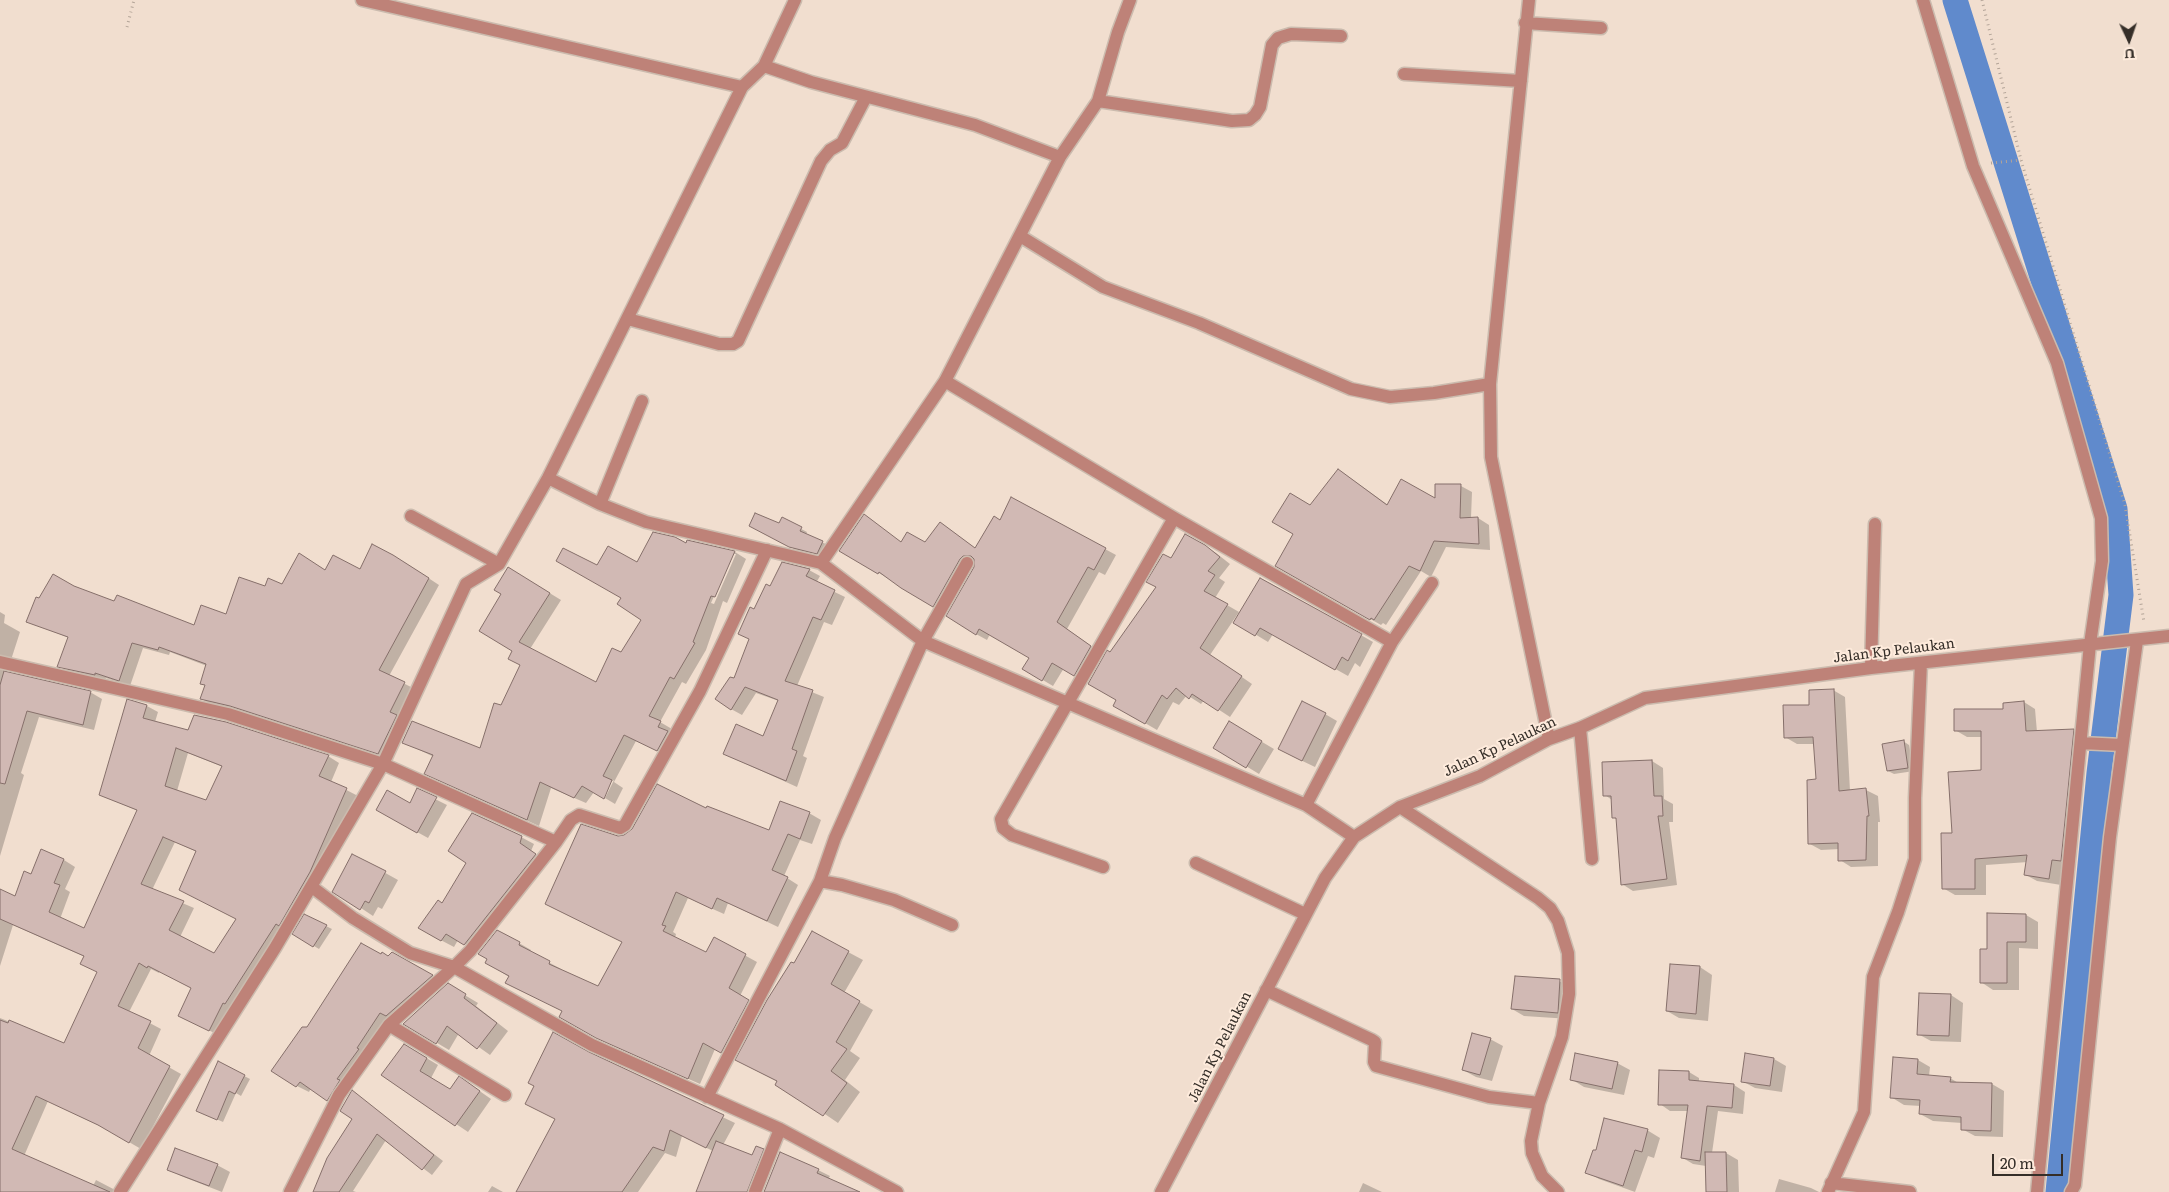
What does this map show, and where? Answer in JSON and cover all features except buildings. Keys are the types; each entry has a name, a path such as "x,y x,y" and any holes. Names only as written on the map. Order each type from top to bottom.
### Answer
{"street":[{"path":"362,0 742,87"},
{"path":"120,1192 275,948 383,764 466,584 499,564 548,478 742,87 764,66 795,0"},
{"path":"821,563 945,382 1060,157 1098,101 1118,32 1130,0"},
{"path":"1529,0 1525,24 1521,81 1490,384 1491,457 1548,739"},
{"path":"1923,0 1973,166 2057,364 2101,518 2102,562 2081,743 2037,1192"},
{"path":"1525,24 1601,28"},
{"path":"1098,101 1232,122 1249,120 1260,107 1272,45 1278,38 1291,34 1341,36"},
{"path":"764,66 811,82 975,125 1060,157"},
{"path":"1404,74 1521,81"},
{"path":"628,319 719,344 733,344 738,341 821,161 830,150 842,143 866,97"},
{"path":"1020,236 1103,287 1199,324 1351,389 1390,397 1434,393 1490,384"},
{"path":"945,382 1174,518 1392,642"},
{"path":"600,504 642,401"},
{"path":"548,478 600,504 646,522 821,563 923,641 1306,805 1354,837"},
{"path":"411,516 499,564"},
{"path":"1103,867 1012,835 1003,828 1001,819 1174,518"},
{"path":"1872,668 1875,524"},
{"path":"290,1192 339,1095 389,1025 454,968 556,842 571,820 579,815 620,828 626,825 700,691 767,550"},
{"path":"707,1097 820,881 834,838 923,641 967,563"},
{"path":"1306,805 1392,642 1432,583"},
{"path":"2070,1192 2075,1185 2110,837 2122,745 2142,640 2169,636"},
{"name":"Jalan Kp Pelaukan","path":"1161,1192 1324,878 1354,837 1400,807 1480,776 1548,739 1580,728 1645,698 1872,668 2142,640"},
{"path":"0,662 228,714 383,764 556,842"},
{"path":"1910,1192 1830,1187 1864,1112 1873,977 1916,859 1915,798 1921,663"},
{"path":"1580,728 1592,859"},
{"path":"2081,743 2122,745"},
{"path":"1400,807 1538,898 1550,908 1558,921 1568,952 1569,994 1562,1037 1539,1103 1531,1141 1532,1153 1542,1176 1558,1192"},
{"path":"1196,863 1306,914"},
{"path":"820,881 842,885 894,900 952,925"},
{"path":"312,887 383,938 410,953 454,968 592,1045 780,1129 897,1192"},
{"path":"1266,990 1372,1040 1375,1046 1373,1056 1376,1066 1489,1097 1539,1103"},
{"path":"389,1025 505,1095"},
{"path":"755,1192 780,1129"}],"path":[{"path":"127,27 134,0"},
{"path":"1982,0 2021,160 2125,504 2142,640"},
{"path":"1983,164 2021,160"}],"waterway":[{"path":"1955,0 2115,509 2121,595 2099,773 2058,1192"}]}
